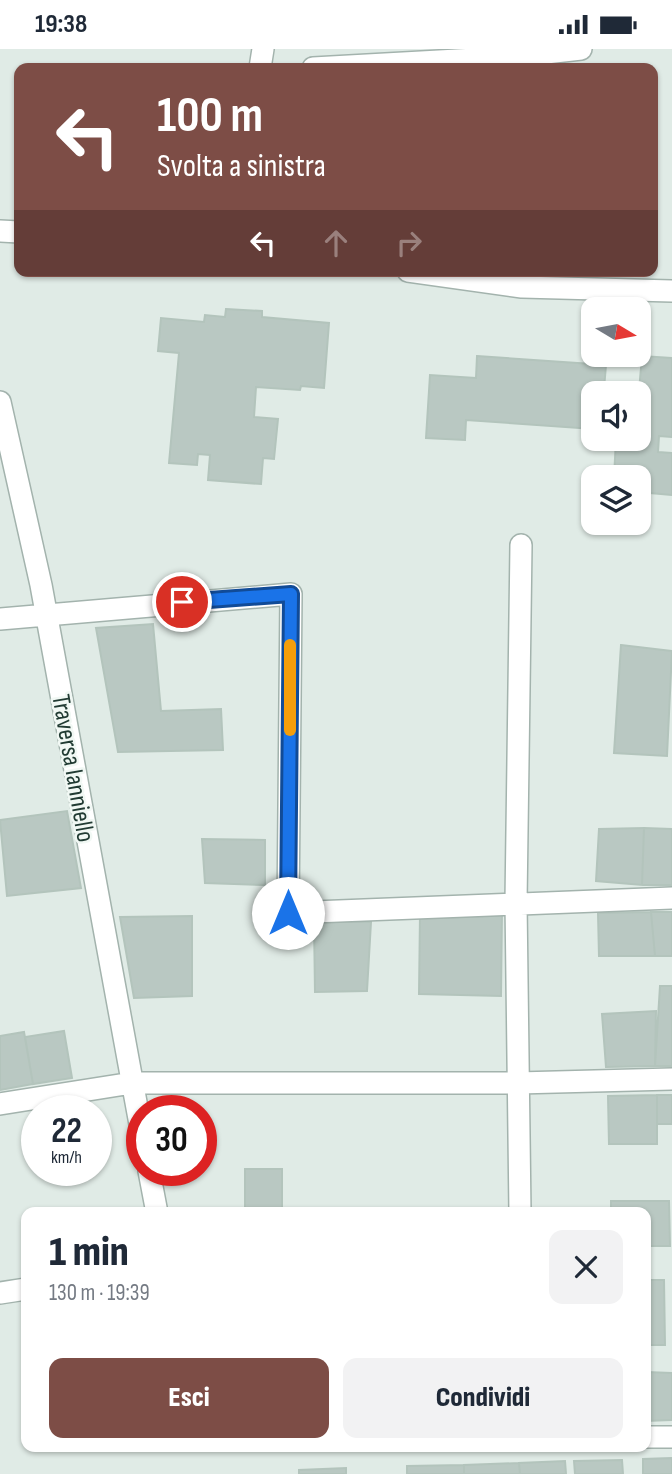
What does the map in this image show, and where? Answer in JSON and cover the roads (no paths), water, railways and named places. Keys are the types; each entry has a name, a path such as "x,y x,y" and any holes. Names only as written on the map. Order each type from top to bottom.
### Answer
{"street":[{"path":"412,63 511,58 581,49"},
{"path":"493,277 672,291"},
{"name":"Traversa Ianniello","path":"0,402 46,613 134,1095"},
{"path":"520,1207 516,902 521,545"},
{"path":"0,619 291,594 288,913 672,898"},
{"path":"0,1104 132,1083 518,1083 672,1079"},
{"path":"152,1186 156,1207"},
{"path":"0,1293 21,1290"},
{"path":"651,1437 672,1437"}]}
